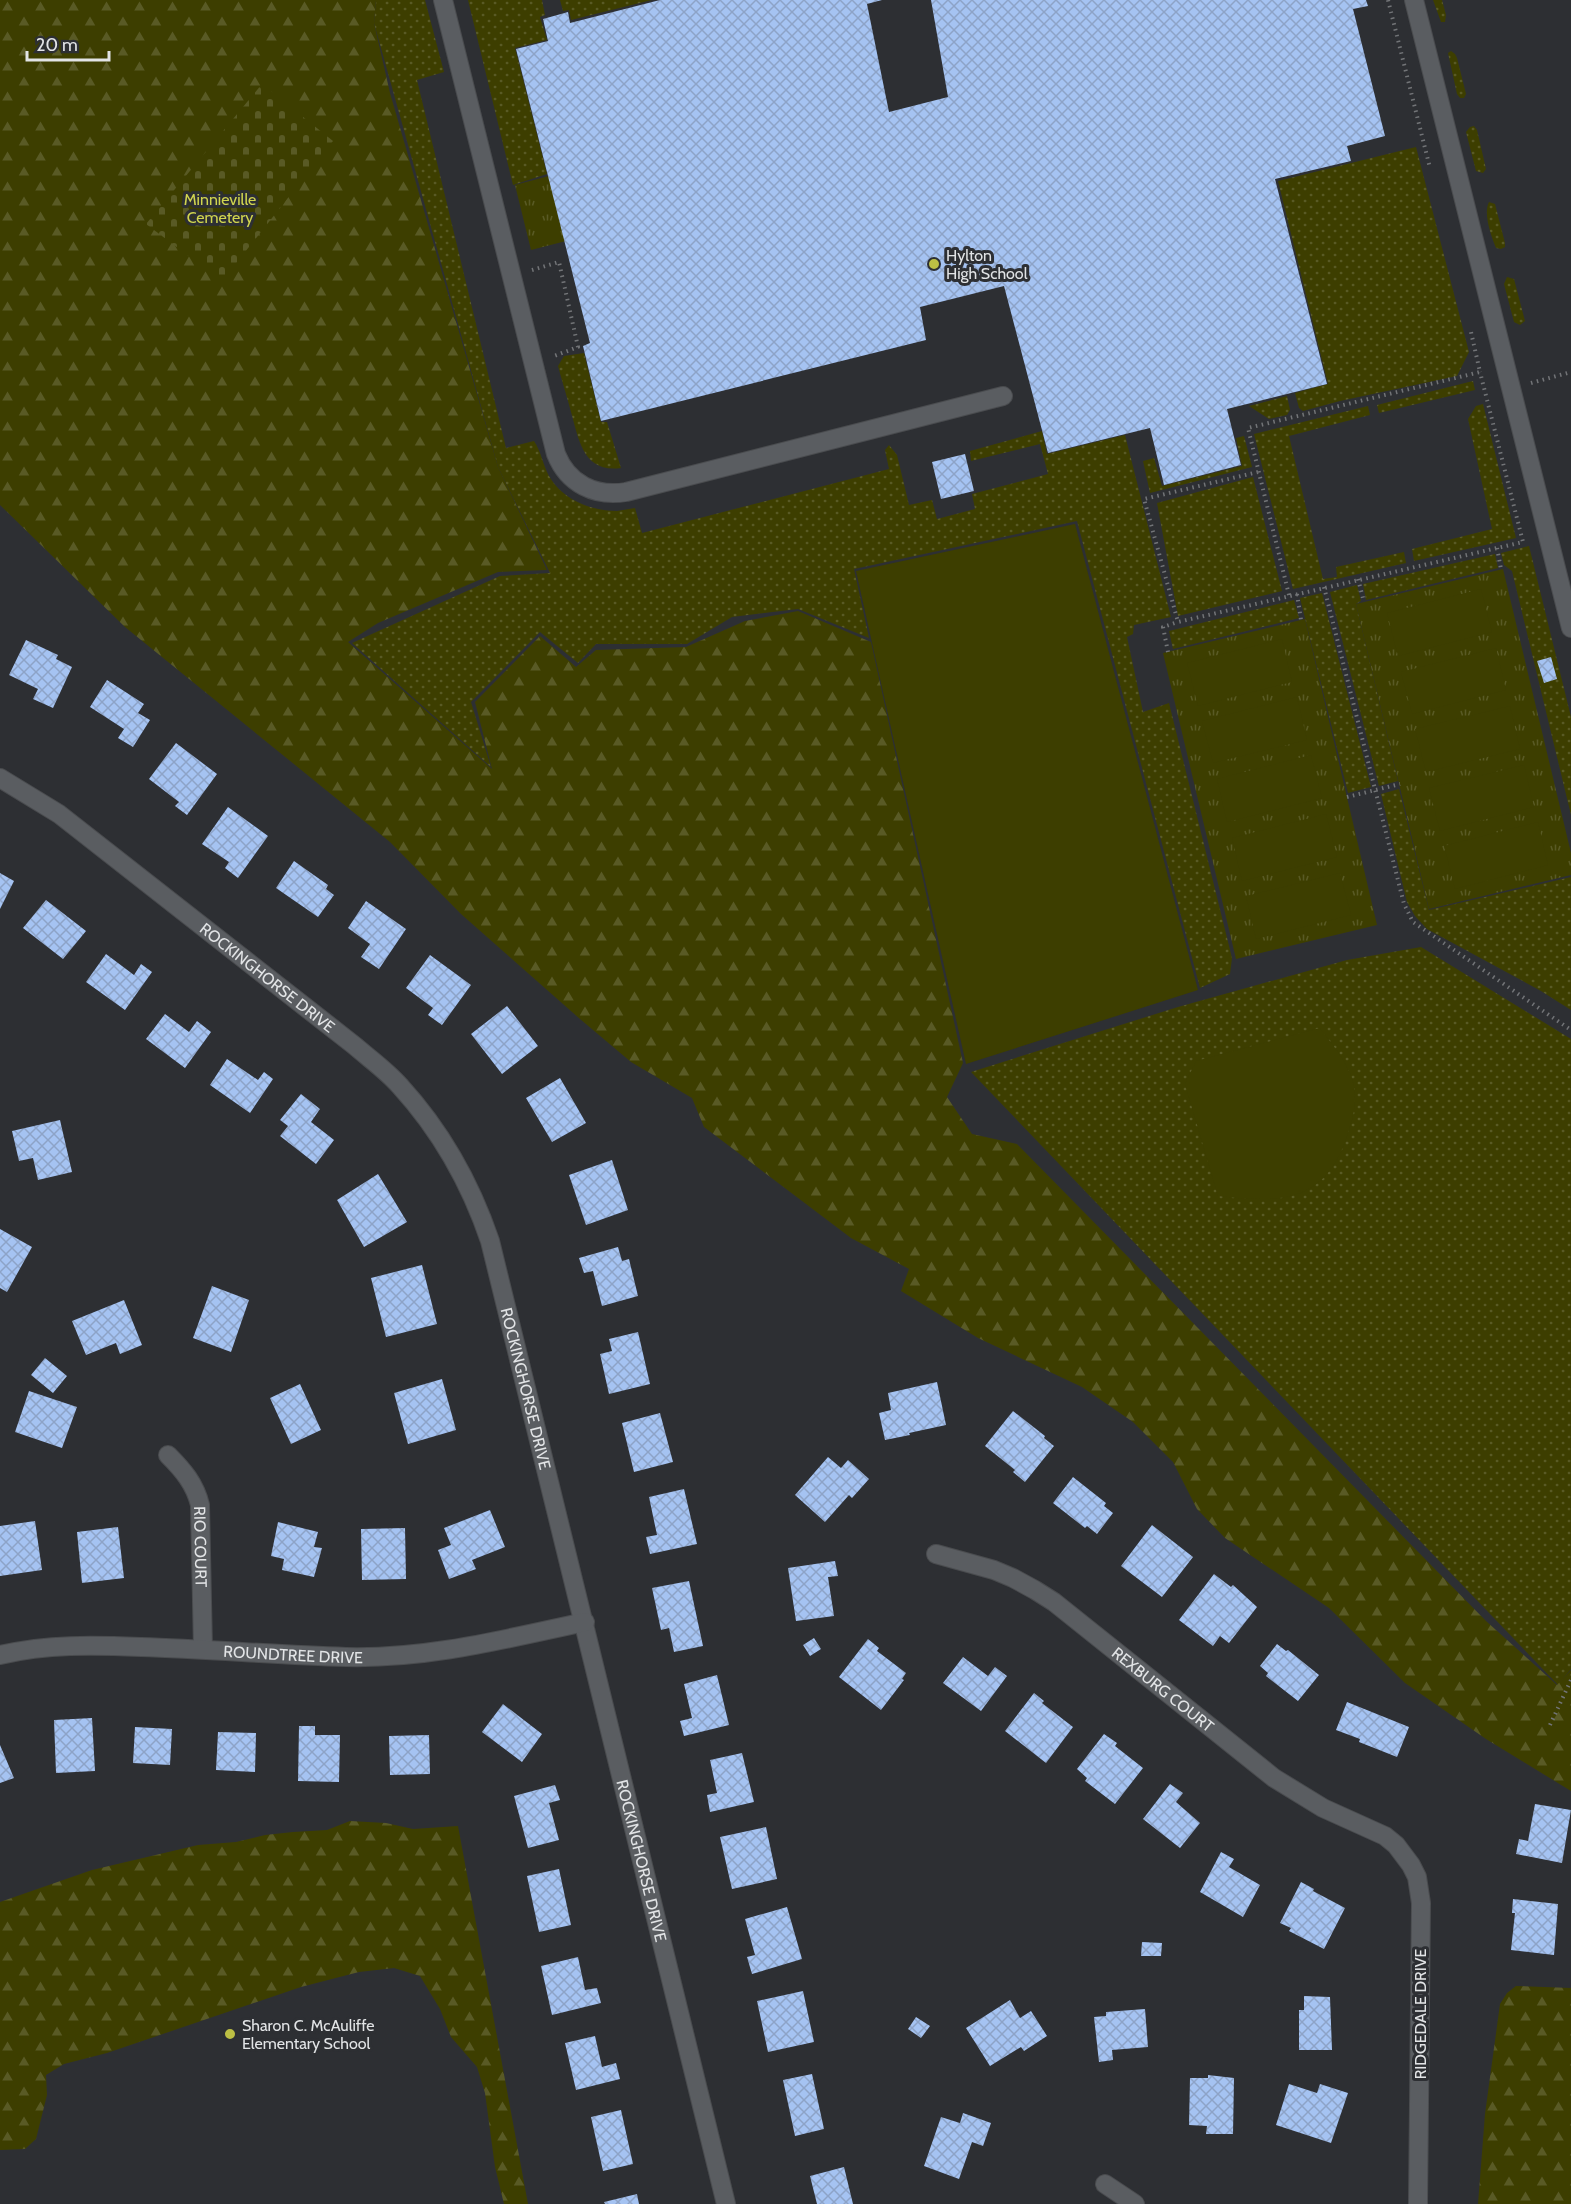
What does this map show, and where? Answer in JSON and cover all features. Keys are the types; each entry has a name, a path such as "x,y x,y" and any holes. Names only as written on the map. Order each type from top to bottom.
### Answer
{"street":[{"path":"443,0 556,454 560,465 579,485 602,493 626,492 1003,396"},
{"path":"1414,0 1571,628"},
{"name":"ROCKINGHORSE DRIVE","path":"0,778 58,814 355,1046 399,1084 436,1128 457,1161 478,1204 490,1241 726,2204"},
{"name":"RIO COURT","path":"168,1455 191,1482 200,1506 203,1649"},
{"name":"REXBURG COURT","path":"936,1554 994,1570 1035,1590 1054,1602 1274,1778 1323,1808 1385,1836"},
{"name":"ROUNDTREE DRIVE","path":"0,1655 28,1649 72,1645 347,1657 406,1656 453,1651 585,1622"},
{"name":"RIDGEDALE DRIVE","path":"1385,1836 1396,1845 1411,1865 1417,1877 1421,1903 1418,2204"},
{"path":"1105,2184 1135,2204"}],"path":[{"path":"1388,0 1431,173"},
{"path":"528,259 531,271 560,262 578,347 554,355 556,365"},
{"path":"1168,652 1163,627 1178,622 1523,542 1470,328"},
{"path":"1289,596 1248,428 1480,372"},
{"path":"1528,383 1571,372"},
{"path":"1178,622 1144,499 1258,472"},
{"path":"1497,548 1501,569"},
{"path":"1358,579 1364,602"},
{"path":"1324,587 1404,904 1413,922 1571,1030"},
{"path":"1297,594 1301,620"},
{"path":"1347,797 1400,784"},
{"path":"1550,1725 1571,1680"}],"green space":[{"path":"0,0 376,0 374,23 390,93 498,467 547,570 498,572 378,623 348,642 492,769 475,702 540,636 576,667 596,650 686,647 745,621 798,611 871,642 963,1063 947,1097 972,1134 1017,1144 1486,1621 1557,1685 1571,1670 1571,1791 1486,1739 1405,1683 1329,1608 1225,1538 1197,1509 1173,1462 1133,1422 1082,1387 978,1338 901,1291 909,1269 851,1238 704,1127 692,1098 631,1062 580,1019 461,914 390,842 125,627 0,505"},
{"path":"376,0 425,0 444,72 417,80 506,448 534,441 549,476 569,497 597,509 617,511 635,508 642,533 889,469 885,450 889,445 897,455 909,505 932,500 937,519 975,509 972,494 1048,474 1040,444 971,461 970,451 1042,431 1047,454 1125,435 1171,617 1134,625 1133,634 1127,637 1143,712 1169,703 1232,958 1230,974 1200,988 1077,521 854,569 869,638 798,609 732,617 687,644 596,644 578,663 540,632 471,702 491,767 352,643 500,576 550,573 498,467 374,23"},
{"path":"468,0 542,0 545,15 540,17 547,40 515,48 547,174 513,185"},
{"path":"560,0 652,0 571,20 569,10 563,11"},
{"path":"1433,0 1442,0 1446,15 1445,22 1441,22"},
{"path":"1451,51 1457,58 1466,94 1464,98 1460,98 1457,94 1448,53"},
{"name":"Minnieville Cemetery","path":"262,84 333,141 222,281 146,224"},
{"path":"1474,126 1477,130 1486,169 1483,173 1476,171 1466,132"},
{"path":"1416,147 1469,352 1457,376 1303,411 1299,408 1295,393 1328,384 1278,181"},
{"path":"549,176 566,241 531,250 515,185"},
{"path":"1489,202 1495,204 1505,243 1505,247 1501,249 1496,248 1490,231 1487,218"},
{"path":"1507,277 1514,279 1525,321 1520,325 1514,322 1504,284"},
{"path":"584,353 601,422 607,422 621,468 598,465 591,460 580,443 558,366 564,356"},
{"path":"1473,381 1475,390 1379,413 1377,405"},
{"path":"1287,396 1290,410 1287,415 1269,419 1249,406"},
{"path":"1483,404 1516,538 1414,561 1412,549 1492,529 1468,419 1476,406"},
{"path":"1368,406 1370,415 1289,436 1323,579 1337,577 1336,567 1404,552 1406,563 1293,589 1254,434"},
{"path":"1244,436 1252,467 1150,493 1143,461 1154,458 1162,486 1242,466 1236,438"},
{"path":"1253,477 1282,591 1178,616 1157,503"},
{"path":"1075,524 1198,990 966,1064 856,571"},
{"path":"1529,546 1571,717 1571,815 1512,571 1504,565 1501,553"},
{"path":"1495,554 1498,568 1366,600 1363,584"},
{"path":"1503,569 1571,853 1571,875 1429,909 1356,604"},
{"path":"1357,585 1361,601 1356,604 1398,781 1379,786 1330,592"},
{"path":"1481,589 1492,632 1398,656 1387,613"},
{"path":"1322,593 1371,787 1348,793 1300,598"},
{"path":"1294,600 1299,618 1173,649 1169,631"},
{"path":"1305,619 1377,925 1236,959 1163,653"},
{"path":"1282,639 1292,682 1198,706 1187,663"},
{"path":"1496,648 1506,690 1412,714 1401,672"},
{"path":"1297,697 1307,740 1213,763 1202,721"},
{"path":"1510,706 1520,749 1426,772 1415,729"},
{"path":"1311,755 1322,798 1227,822 1217,779"},
{"path":"1524,765 1534,807 1440,831 1429,788"},
{"path":"1399,789 1429,910 1571,877 1571,1010 1541,991 1427,929 1415,916 1407,902 1381,794"},
{"path":"1326,814 1337,857 1242,881 1232,838"},
{"path":"1538,822 1548,865 1455,889 1444,846"},
{"path":"1340,873 1351,915 1256,939 1246,896"},
{"path":"1421,947 1571,1039 1571,1669 1558,1685 971,1072 1178,1007 1347,960"},
{"path":"1320,1028 1342,1058 1354,1086 1353,1113 1339,1156 1327,1174 1314,1186 1298,1194 1262,1199 1218,1196 1185,1084 1196,1061"},
{"path":"350,1821 386,1823 413,1829 458,1826 528,2204 504,2204 495,2167 485,2093 477,2067 451,2037 440,2009 420,1976 394,1968 359,1972 301,1987 107,2053 64,2064 46,2075 47,2095 36,2139 25,2149 0,2150 0,1902 92,1870 198,1845 236,1842 265,1835 327,1830"},
{"path":"1516,1986 1571,1988 1571,2204 1478,2204 1485,2114 1500,2004 1507,1993"}],"building":[{"name":"Hylton High School","path":"660,0 882,0 867,4 889,112 948,97 931,0 1366,0 1368,6 1353,9 1385,136 1347,146 1351,161 1275,179 1327,384 1227,409 1241,465 1164,485 1150,428 1048,453 1004,286 920,307 926,340 601,421 583,346 590,343 516,49 548,41 543,19 568,12 570,23"},
{"path":"965,454 974,491 941,499 932,462"},
{"path":"26,640 58,655 56,659 72,667 53,708 33,699 38,689 9,675"},
{"path":"1551,657 1557,679 1544,683 1537,661"},
{"path":"107,680 144,704 138,713 150,720 133,747 118,738 124,729 90,707"},
{"path":"176,743 217,774 187,815 175,806 179,802 149,779"},
{"path":"228,807 268,836 238,878 225,868 229,862 202,844"},
{"path":"294,861 328,885 326,889 334,895 318,917 276,888"},
{"path":"0,873 14,881 0,909"},
{"path":"46,900 86,931 63,959 23,928"},
{"path":"366,901 406,929 379,969 361,957 370,944 348,928"},
{"path":"106,954 134,975 141,964 152,972 125,1010 86,982"},
{"path":"430,955 471,985 442,1025 428,1015 433,1008 406,988"},
{"path":"507,1006 538,1046 502,1074 471,1034"},
{"path":"165,1014 189,1032 197,1021 211,1032 185,1068 146,1039"},
{"path":"227,1059 258,1080 264,1072 273,1079 250,1113 210,1085"},
{"path":"560,1078 586,1123 552,1142 526,1098"},
{"path":"301,1094 320,1109 311,1122 334,1140 316,1164 280,1136 288,1126 280,1120"},
{"path":"60,1120 72,1172 38,1180 33,1158 19,1161 12,1131"},
{"path":"612,1160 628,1210 586,1225 569,1175"},
{"path":"378,1174 407,1222 364,1247 337,1200"},
{"path":"0,1229 32,1247 7,1292 0,1288"},
{"path":"618,1247 622,1261 629,1259 638,1296 602,1306 593,1271 584,1273 579,1258"},
{"path":"422,1265 437,1324 386,1337 371,1278"},
{"path":"212,1286 249,1300 231,1352 193,1338"},
{"path":"124,1300 142,1345 120,1354 116,1343 86,1355 72,1321"},
{"path":"638,1332 650,1384 609,1394 600,1354 612,1351 609,1339"},
{"path":"45,1358 67,1376 53,1393 31,1375"},
{"path":"442,1379 456,1430 408,1444 394,1393"},
{"path":"937,1382 946,1425 885,1440 879,1413 891,1410 888,1393"},
{"path":"300,1384 321,1430 291,1444 270,1398"},
{"path":"29,1391 77,1407 62,1448 15,1432"},
{"path":"1013,1411 1054,1446 1025,1482 1013,1472 1015,1470 985,1446"},
{"path":"660,1413 673,1462 634,1472 622,1423"},
{"path":"828,1457 841,1468 848,1460 869,1479 852,1498 849,1495 825,1522 795,1495"},
{"path":"1073,1477 1106,1503 1104,1506 1113,1513 1097,1534 1087,1526 1085,1528 1053,1503"},
{"path":"684,1489 697,1544 650,1554 646,1537 657,1535 649,1497"},
{"path":"490,1510 505,1547 472,1560 476,1569 449,1579 438,1550 451,1545 444,1528"},
{"path":"35,1521 42,1570 0,1576 0,1526"},
{"path":"278,1522 318,1532 314,1547 322,1548 314,1577 282,1570 284,1559 271,1556"},
{"path":"1152,1525 1193,1557 1162,1597 1121,1566"},
{"path":"118,1527 124,1578 82,1583 77,1532"},
{"path":"405,1528 406,1579 362,1580 361,1529"},
{"path":"835,1561 838,1576 828,1577 834,1616 796,1621 788,1568"},
{"path":"1214,1574 1231,1587 1233,1585 1257,1607 1229,1643 1220,1636 1213,1646 1179,1620"},
{"path":"689,1581 703,1646 674,1652 669,1628 661,1630 652,1588"},
{"path":"814,1638 821,1649 810,1656 803,1645"},
{"path":"868,1639 879,1648 877,1651 906,1673 902,1679 904,1680 881,1710 839,1677"},
{"path":"1277,1644 1319,1675 1298,1701 1266,1676 1268,1673 1260,1666"},
{"path":"963,1657 988,1676 995,1667 1007,1676 981,1711 943,1683"},
{"path":"717,1675 729,1725 684,1736 680,1721 692,1718 684,1684"},
{"path":"1034,1693 1044,1701 1042,1703 1073,1727 1046,1763 1005,1731"},
{"path":"1347,1702 1409,1727 1397,1757 1336,1730"},
{"path":"503,1704 542,1734 522,1762 482,1732"},
{"path":"92,1718 95,1771 56,1773 54,1720"},
{"path":"299,1726 315,1726 315,1735 340,1735 339,1782 298,1781"},
{"path":"135,1727 172,1729 170,1765 133,1763"},
{"path":"218,1732 256,1733 255,1772 216,1770"},
{"path":"1104,1734 1117,1743 1115,1746 1143,1768 1115,1804 1085,1781 1087,1778 1077,1769"},
{"path":"429,1735 430,1774 390,1775 389,1736"},
{"path":"0,1745 14,1778 0,1783"},
{"path":"742,1753 754,1802 710,1812 707,1795 717,1793 710,1760"},
{"path":"1170,1784 1183,1793 1176,1802 1200,1823 1180,1848 1143,1819"},
{"path":"555,1785 560,1800 549,1803 559,1840 528,1848 514,1796"},
{"path":"1535,1804 1571,1810 1562,1863 1516,1854 1519,1839 1528,1841"},
{"path":"766,1827 777,1879 732,1889 720,1837"},
{"path":"1221,1852 1234,1859 1229,1867 1260,1885 1243,1917 1200,1892"},
{"path":"559,1869 571,1925 539,1932 527,1876"},
{"path":"1301,1882 1345,1908 1324,1949 1289,1931 1291,1928 1280,1923"},
{"path":"1513,1899 1558,1904 1554,1955 1511,1950 1515,1913 1512,1913"},
{"path":"787,1907 802,1959 752,1974 747,1957 755,1955 745,1919"},
{"path":"1142,1942 1162,1943 1161,1956 1141,1956"},
{"path":"578,1957 585,1990 597,1988 601,2003 552,2015 541,1966"},
{"path":"803,1991 814,2042 768,2052 757,2001"},
{"path":"1304,1996 1330,1997 1332,2050 1299,2050 1299,2010 1304,2010"},
{"path":"1010,2000 1020,2018 1031,2011 1047,2036 1024,2051 1021,2047 990,2066 966,2028"},
{"path":"1145,2009 1148,2047 1112,2050 1113,2060 1099,2062 1094,2017 1106,2016 1106,2012"},
{"path":"916,2017 930,2026 921,2038 908,2029"},
{"path":"595,2036 602,2067 616,2063 620,2079 576,2090 565,2043"},
{"path":"812,2074 824,2129 795,2136 783,2080"},
{"path":"1208,2075 1234,2078 1233,2134 1206,2134 1207,2126 1189,2125 1190,2078 1208,2078"},
{"path":"1289,2084 1317,2093 1320,2084 1348,2093 1331,2143 1276,2125"},
{"path":"621,2110 633,2164 603,2171 591,2117"},
{"path":"963,2113 991,2123 983,2146 972,2142 959,2179 924,2166 941,2117 960,2123"},
{"path":"844,2167 853,2204 817,2204 810,2176"},
{"path":"637,2194 639,2204 605,2204 604,2202"}],"place":[{"name":"Hylton High School","path":"934,264"},
{"name":"Sharon C. McAuliffe Elementary School","path":"230,2034"}]}
